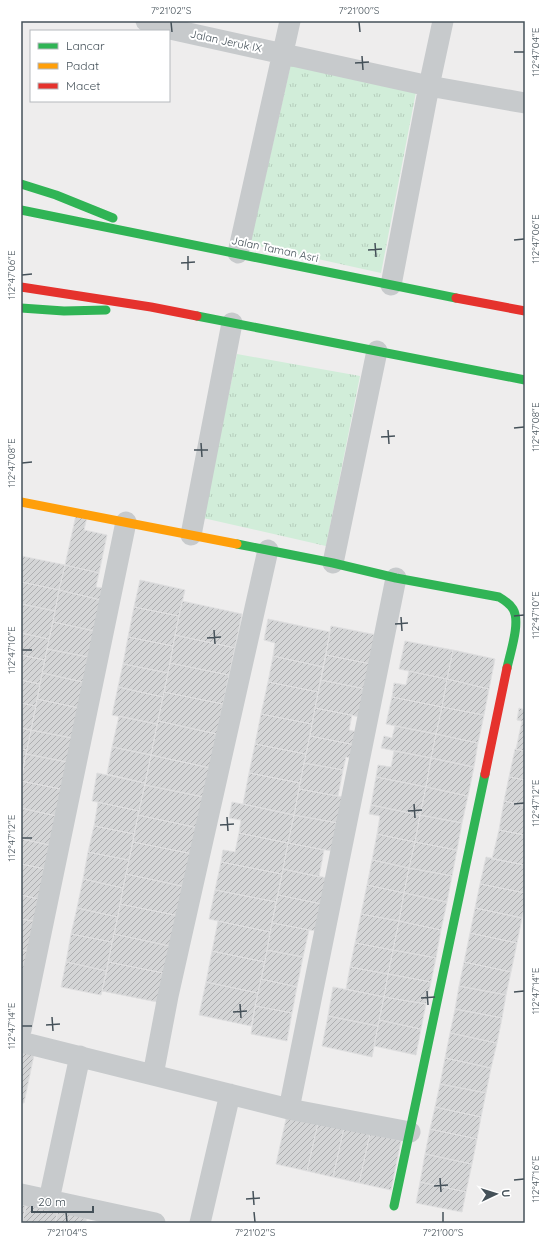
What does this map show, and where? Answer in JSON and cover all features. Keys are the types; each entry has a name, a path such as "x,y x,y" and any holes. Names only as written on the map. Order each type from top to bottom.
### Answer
{"main road":[{"path":"21,184 56,195 160,238"},
{"name":"Jalan Taman Asri","path":"21,210 525,311"},
{"path":"21,287 151,307 525,380"},
{"path":"21,308 37,310 85,311 151,307"},
{"path":"21,502 333,563 396,578 499,597 510,603 516,613 516,630 394,1206"}],"street":[{"name":"Jalan Jeruk IX","path":"146,21 152,25 429,86 525,103"},
{"path":"238,253 290,21"},
{"path":"391,285 442,21"},
{"path":"191,535 232,324"},
{"path":"333,563 377,351"},
{"path":"21,1030 126,522"},
{"path":"153,1075 168,996 268,550"},
{"path":"289,1109 396,578"},
{"path":"21,1042 289,1109 410,1132"},
{"path":"49,1200 80,1056"},
{"path":"200,1223 230,1094"},
{"path":"21,1194 126,1220 155,1223"}],"green space":[{"path":"291,64 416,92 381,273 250,244"},
{"path":"237,354 360,376 326,546 203,518"}],"building":[{"path":"76,515 87,517 84,530 107,535 99,573 65,565"},
{"path":"21,556 65,565 59,590 21,582"},
{"path":"65,565 99,573 96,587 108,589 105,601 59,590"},
{"path":"140,580 185,590 179,616 134,607"},
{"path":"21,582 59,590 55,611 21,604"},
{"path":"59,590 105,601 99,632 53,622"},
{"path":"182,601 242,614 235,648 175,635"},
{"path":"21,604 55,611 49,639 21,633"},
{"path":"134,607 179,616 173,646 128,637"},
{"path":"268,619 330,632 323,667 273,656 275,643 264,640"},
{"path":"53,622 99,632 93,658 47,649"},
{"path":"331,626 382,636 376,665 326,655"},
{"path":"21,633 49,639 45,660 21,655"},
{"path":"175,635 235,648 229,675 170,663"},
{"path":"128,637 173,646 168,673 123,664"},
{"path":"405,641 453,650 447,679 399,669"},
{"path":"47,649 93,658 88,683 42,673"},
{"path":"453,650 495,659 489,689 447,679"},
{"path":"21,655 45,660 40,684 21,680"},
{"path":"326,655 376,665 371,690 321,680"},
{"path":"273,656 323,667 318,692 268,682"},
{"path":"170,663 229,675 223,704 164,692"},
{"path":"123,664 168,673 163,697 118,687"},
{"path":"409,671 447,679 442,707 392,697 394,683 406,685"},
{"path":"42,673 88,683 83,709 37,699"},
{"path":"447,679 489,689 484,715 442,707"},
{"path":"21,680 40,684 36,706 21,703"},
{"path":"321,680 371,690 365,718 315,708"},
{"path":"268,682 318,692 312,724 261,714"},
{"path":"118,687 163,697 157,724 112,715"},
{"path":"164,692 223,704 217,734 158,721"},
{"path":"392,697 442,707 436,734 386,724"},
{"path":"37,699 83,709 77,739 31,730"},
{"path":"21,703 36,706 31,730 21,728"},
{"path":"442,707 484,715 478,743 436,734"},
{"path":"315,708 352,715 349,730 362,733 360,746 310,736"},
{"path":"519,708 525,710 525,722 517,720"},
{"path":"261,714 312,724 306,754 255,744"},
{"path":"119,716 157,724 151,755 112,747"},
{"path":"158,721 217,734 210,768 151,755"},
{"path":"522,721 525,722 525,751 516,749"},
{"path":"395,726 436,734 431,758 381,748 384,736 392,738"},
{"path":"21,728 31,730 27,750 21,749"},
{"path":"31,730 77,739 72,763 26,754"},
{"path":"436,734 478,743 474,767 431,758"},
{"path":"310,736 360,746 357,760 346,757 343,770 304,763"},
{"path":"255,744 306,754 300,783 249,773"},
{"path":"112,747 151,755 145,783 107,774"},
{"path":"21,749 27,750 21,777"},
{"path":"515,749 525,751 525,780 509,777"},
{"path":"394,751 431,758 426,787 376,777 378,765 391,767"},
{"path":"26,754 72,763 66,790 21,781"},
{"path":"151,755 210,768 204,797 145,785"},
{"path":"431,758 474,767 468,796 426,787"},
{"path":"304,763 343,770 338,796 299,789"},
{"path":"97,773 145,783 139,811 92,801"},
{"path":"249,773 300,783 294,815 243,804"},
{"path":"376,777 426,787 420,815 371,805"},
{"path":"509,777 525,780 525,806 504,801"},
{"path":"21,781 66,790 61,817 21,808"},
{"path":"145,785 204,797 198,828 138,815"},
{"path":"426,787 468,796 462,823 420,815"},
{"path":"299,789 348,798 343,824 294,815"},
{"path":"504,801 525,806 525,835 499,830"},
{"path":"98,802 139,811 134,834 94,826"},
{"path":"232,802 294,815 288,843 239,833 241,820 229,818"},
{"path":"371,805 420,815 415,842 377,834 380,816 369,814"},
{"path":"21,808 61,817 54,846 21,839"},
{"path":"138,815 198,828 193,854 133,842"},
{"path":"294,815 343,824 337,852 288,843"},
{"path":"420,815 462,823 457,850 415,842"},
{"path":"94,826 134,834 129,860 88,852"},
{"path":"499,830 525,835 525,865 492,859"},
{"path":"239,833 288,843 282,874 221,862 223,850 235,852"},
{"path":"377,834 415,842 409,868 372,860"},
{"path":"21,839 54,846 50,870 21,864"},
{"path":"133,842 193,854 186,887 126,874"},
{"path":"415,842 457,850 452,876 409,868"},
{"path":"288,843 324,850 319,877 283,869"},
{"path":"88,852 129,860 123,888 83,879"},
{"path":"486,857 525,865 525,893 480,884"},
{"path":"372,860 409,868 404,893 367,885"},
{"path":"221,862 282,874 276,902 215,890"},
{"path":"21,864 50,870 43,900 21,895"},
{"path":"409,868 452,876 447,902 404,893"},
{"path":"283,869 332,879 326,905 278,895"},
{"path":"126,874 186,887 180,916 120,904"},
{"path":"83,879 123,888 118,917 77,908"},
{"path":"480,884 525,893 522,918 475,908"},
{"path":"367,885 404,893 399,921 361,914"},
{"path":"215,890 276,902 270,932 209,919"},
{"path":"404,893 447,902 441,930 399,921"},
{"path":"21,895 43,900 39,922 21,919"},
{"path":"278,895 326,905 321,932 272,923"},
{"path":"120,904 180,916 174,947 114,934"},
{"path":"77,908 118,917 112,942 71,934"},
{"path":"475,908 522,918 517,943 470,933"},
{"path":"361,914 399,921 393,950 355,943"},
{"path":"21,919 39,922 33,952 21,950"},
{"path":"218,921 270,932 265,962 212,951"},
{"path":"399,921 441,930 436,958 393,950"},
{"path":"272,923 309,930 303,957 267,950"},
{"path":"470,933 517,943 511,972 464,962"},
{"path":"71,934 112,942 107,971 66,962"},
{"path":"114,934 174,947 168,974 108,962"},
{"path":"355,943 393,950 388,974 350,967"},
{"path":"21,950 33,952 21,981"},
{"path":"267,950 303,957 297,987 261,979"},
{"path":"393,950 436,958 431,982 388,974"},
{"path":"212,951 265,962 258,993 206,982"},
{"path":"66,962 107,971 101,995 61,987"},
{"path":"108,962 168,974 162,1003 102,991"},
{"path":"464,962 511,972 506,995 459,986"},
{"path":"350,967 388,974 384,997 346,989"},
{"path":"388,974 431,982 426,1004 384,997"},
{"path":"261,979 297,987 292,1013 255,1006"},
{"path":"206,982 258,993 251,1026 199,1015"},
{"path":"459,986 506,995 502,1018 455,1009"},
{"path":"333,987 384,997 378,1026 328,1016"},
{"path":"384,997 426,1004 421,1029 379,1020"},
{"path":"255,1006 292,1013 287,1041 251,1034"},
{"path":"455,1009 502,1018 497,1043 450,1033"},
{"path":"328,1016 378,1026 372,1057 322,1046"},
{"path":"379,1020 421,1029 416,1055 374,1046"},
{"path":"450,1033 497,1043 491,1068 445,1058"},
{"path":"21,1047 35,1050 24,1103 21,1103"},
{"path":"445,1058 491,1068 486,1093 440,1084"},
{"path":"440,1084 486,1093 481,1117 435,1107"},
{"path":"435,1107 481,1117 477,1139 430,1129"},
{"path":"288,1110 318,1123 307,1171 276,1164"},
{"path":"318,1123 344,1128 333,1177 307,1171"},
{"path":"344,1128 370,1134 359,1183 333,1177"},
{"path":"430,1129 477,1139 472,1164 425,1154"},
{"path":"370,1134 401,1141 391,1190 359,1183"},
{"path":"425,1154 472,1164 466,1192 420,1182"},
{"path":"420,1182 466,1192 462,1212 416,1203"},
{"path":"27,1203 58,1211 55,1223 22,1223"},
{"path":"21,1204 26,1206 22,1223 21,1223"},
{"path":"58,1211 87,1219 85,1223 55,1223"}],"traffic: fast":[{"path":"21,184 56,195 113,218"},
{"path":"21,210 456,298"},
{"path":"21,308 64,311 106,310"},
{"path":"197,316 525,380"},
{"path":"237,544 333,563 396,578 499,597 513,609 516,622 507,668"},
{"path":"394,1206 485,774"}],"traffic: slow":[{"path":"21,502 237,544"}],"traffic: jam":[{"path":"21,287 151,307 197,316"},
{"path":"456,298 525,311"},
{"path":"485,774 507,668"}]}
